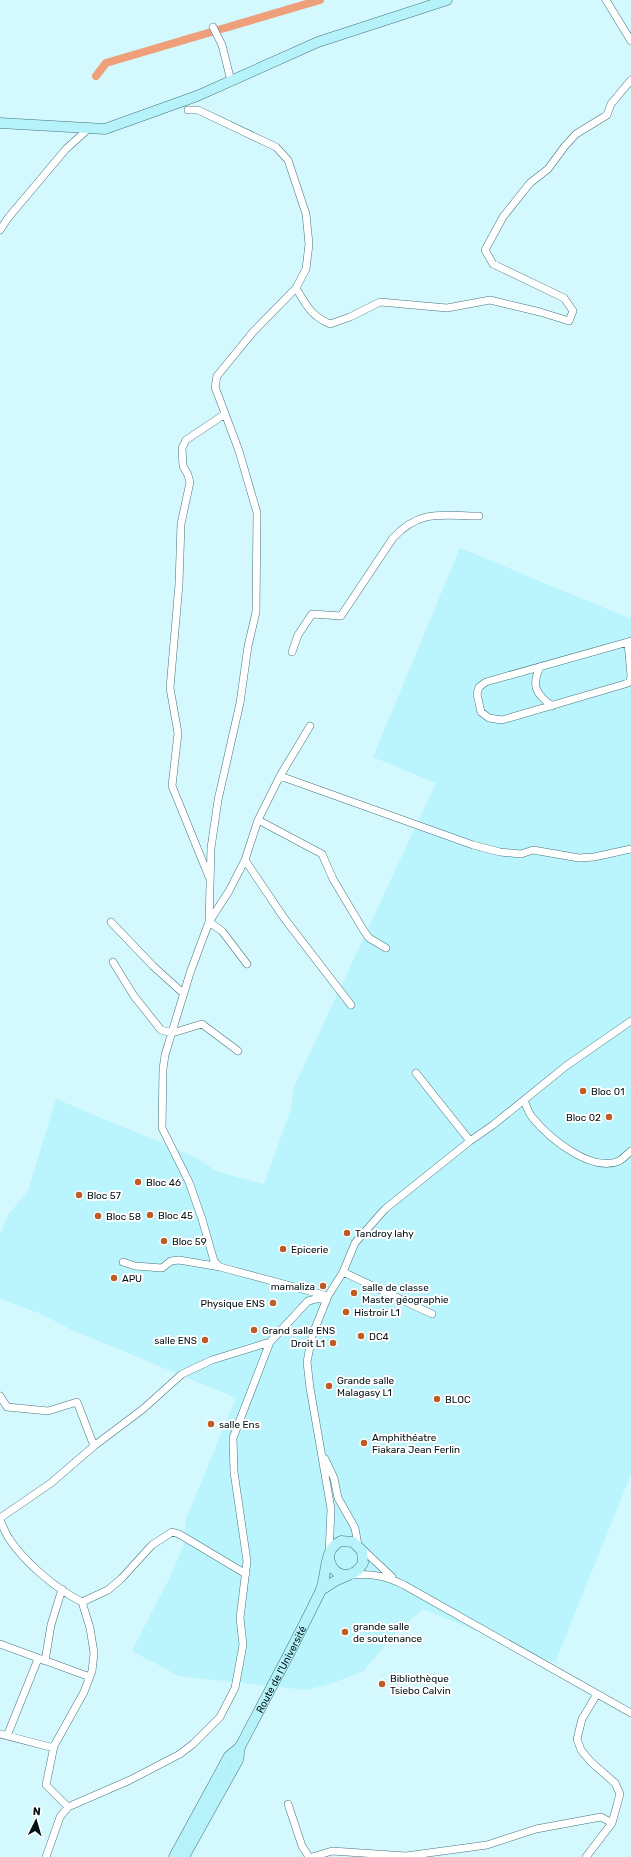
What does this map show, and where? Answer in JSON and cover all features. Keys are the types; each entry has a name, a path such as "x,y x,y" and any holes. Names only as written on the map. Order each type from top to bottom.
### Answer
{"main road":[{"path":"0,123 105,129 141,117 230,81 318,42 447,0"},
{"path":"321,1590 334,1581 350,1575 360,1568 363,1563 362,1550 358,1545 347,1540 341,1541 336,1544 329,1554 329,1561 331,1567 336,1572 343,1575 350,1575"},
{"name":"Route de l'Université","path":"184,1857 238,1760 240,1747 321,1590 329,1554"},
{"name":"Route de l'Université","path":"174,1857 230,1756 240,1747"}],"street":[{"path":"606,0 631,41"},
{"path":"213,28 222,45 230,81"},
{"path":"296,288 317,319 330,324 350,317 380,302 447,308 490,300 540,312 569,321 573,311 564,298 493,264 486,250 504,217 530,183 548,169 576,134 607,115 611,104 631,80"},
{"path":"188,110 198,110 276,147 288,160 306,214 309,244 306,269 296,288 253,332 217,376 214,387 244,467 257,512 256,612 248,646 240,703 218,800 211,848 209,879 211,902 209,922"},
{"path":"0,230 8,218 66,149 88,129"},
{"path":"209,879 172,786 178,733 170,688 179,584 181,524 190,482 183,466 182,448 186,440 225,414"},
{"path":"292,652 298,635 312,614 341,616 393,538 403,528 426,516 435,514 479,516"},
{"path":"629,642 630,682 620,687 502,720 489,718 481,712 477,694 479,687 497,678 629,642"},
{"path":"540,667 536,677 536,687 541,698 552,706"},
{"path":"220,1267 214,1261 202,1219 186,1176 162,1128 163,1069 190,973 209,922 229,891 245,860 258,820 280,776 310,726"},
{"path":"280,776 473,846 500,852 521,854 533,850 579,858 594,857 631,849"},
{"path":"258,820 322,854 333,879 364,931 369,938 386,948"},
{"path":"245,860 284,918 351,1005"},
{"path":"111,922 153,966 184,994"},
{"path":"209,922 222,931 247,964"},
{"path":"113,962 134,996 161,1030 172,1033 202,1024 238,1051"},
{"path":"329,1554 331,1509 310,1388 307,1362 312,1336 328,1296 343,1272 355,1243 385,1209 566,1066 631,1021"},
{"path":"416,1073 470,1141"},
{"path":"524,1100 531,1116 573,1153 599,1164 619,1161 631,1151"},
{"path":"123,1262 135,1266 162,1268 171,1260 179,1260 220,1267 328,1296"},
{"path":"343,1272 432,1314"},
{"path":"46,1857 60,1817 68,1807 130,1780 180,1754 197,1740 220,1717 235,1688 243,1645 240,1618 248,1561 234,1472 233,1438 270,1342 308,1301 328,1296"},
{"path":"68,1807 46,1784 54,1748 90,1677 94,1653 90,1628 82,1602 62,1589 24,1557 8,1536 0,1519 51,1483 94,1446 143,1410 182,1374 212,1360 270,1342"},
{"path":"0,1396 7,1407 48,1411 77,1402 94,1446"},
{"path":"321,1447 334,1478 338,1498 355,1528 358,1545 388,1573 404,1585"},
{"path":"82,1602 108,1590 121,1579 152,1545 172,1532 179,1534 246,1574"},
{"path":"350,1575 375,1574 387,1577 404,1585 631,1713"},
{"path":"54,1748 3,1735 41,1660 62,1589"},
{"path":"0,1644 90,1677"},
{"path":"586,1857 612,1823 620,1794 615,1783 590,1762 581,1750 577,1739 582,1720 597,1694"},
{"path":"288,1804 302,1846 311,1857 332,1851 406,1856 487,1845 536,1829 601,1817 612,1823"}],"shaded area":[{"path":"460,548 631,619 631,1474 555,1663 423,1609 393,1635 364,1671 330,1684 306,1690 179,1676 132,1651 173,1571 184,1544 186,1519 236,1398 70,1329 39,1313 0,1299 0,1235 8,1215 28,1191 56,1099 193,1156 218,1172 264,1184 291,1109 294,1087 436,783 373,757"}],"waterway":[{"path":"96,76 106,63 320,0"}],"place":[{"name":"Bloc 01","path":"583,1091"},
{"name":"Bloc 02","path":"609,1117"},
{"name":"Bloc 46","path":"138,1182"},
{"name":"Bloc 57","path":"79,1195"},
{"name":"Bloc 45","path":"150,1215"},
{"name":"Bloc 58","path":"98,1216"},
{"name":"Tandroy lahy","path":"347,1233"},
{"name":"Bloc 59","path":"164,1241"},
{"name":"Epicerie","path":"283,1249"},
{"name":"APU","path":"114,1278"},
{"name":"mamaliza","path":"323,1286"},
{"name":"salle de classe Master géographie","path":"354,1293"},
{"name":"Physique ENS","path":"273,1303"},
{"name":"Histroir L1","path":"346,1312"},
{"name":"Grand salle ENS","path":"254,1330"},
{"name":"DC4","path":"361,1336"},
{"name":"salle ENS","path":"205,1340"},
{"name":"Droit L1","path":"333,1343"},
{"name":"Grande salle Malagasy L1","path":"329,1386"},
{"name":"BLOC","path":"437,1399"},
{"name":"salle Ens","path":"211,1424"},
{"name":"Amphithéatre Fiakara Jean Ferlin","path":"364,1443"},
{"name":"grande salle de soutenance","path":"345,1632"},
{"name":"Bibliothèque Tsiebo Calvin","path":"382,1684"}]}
